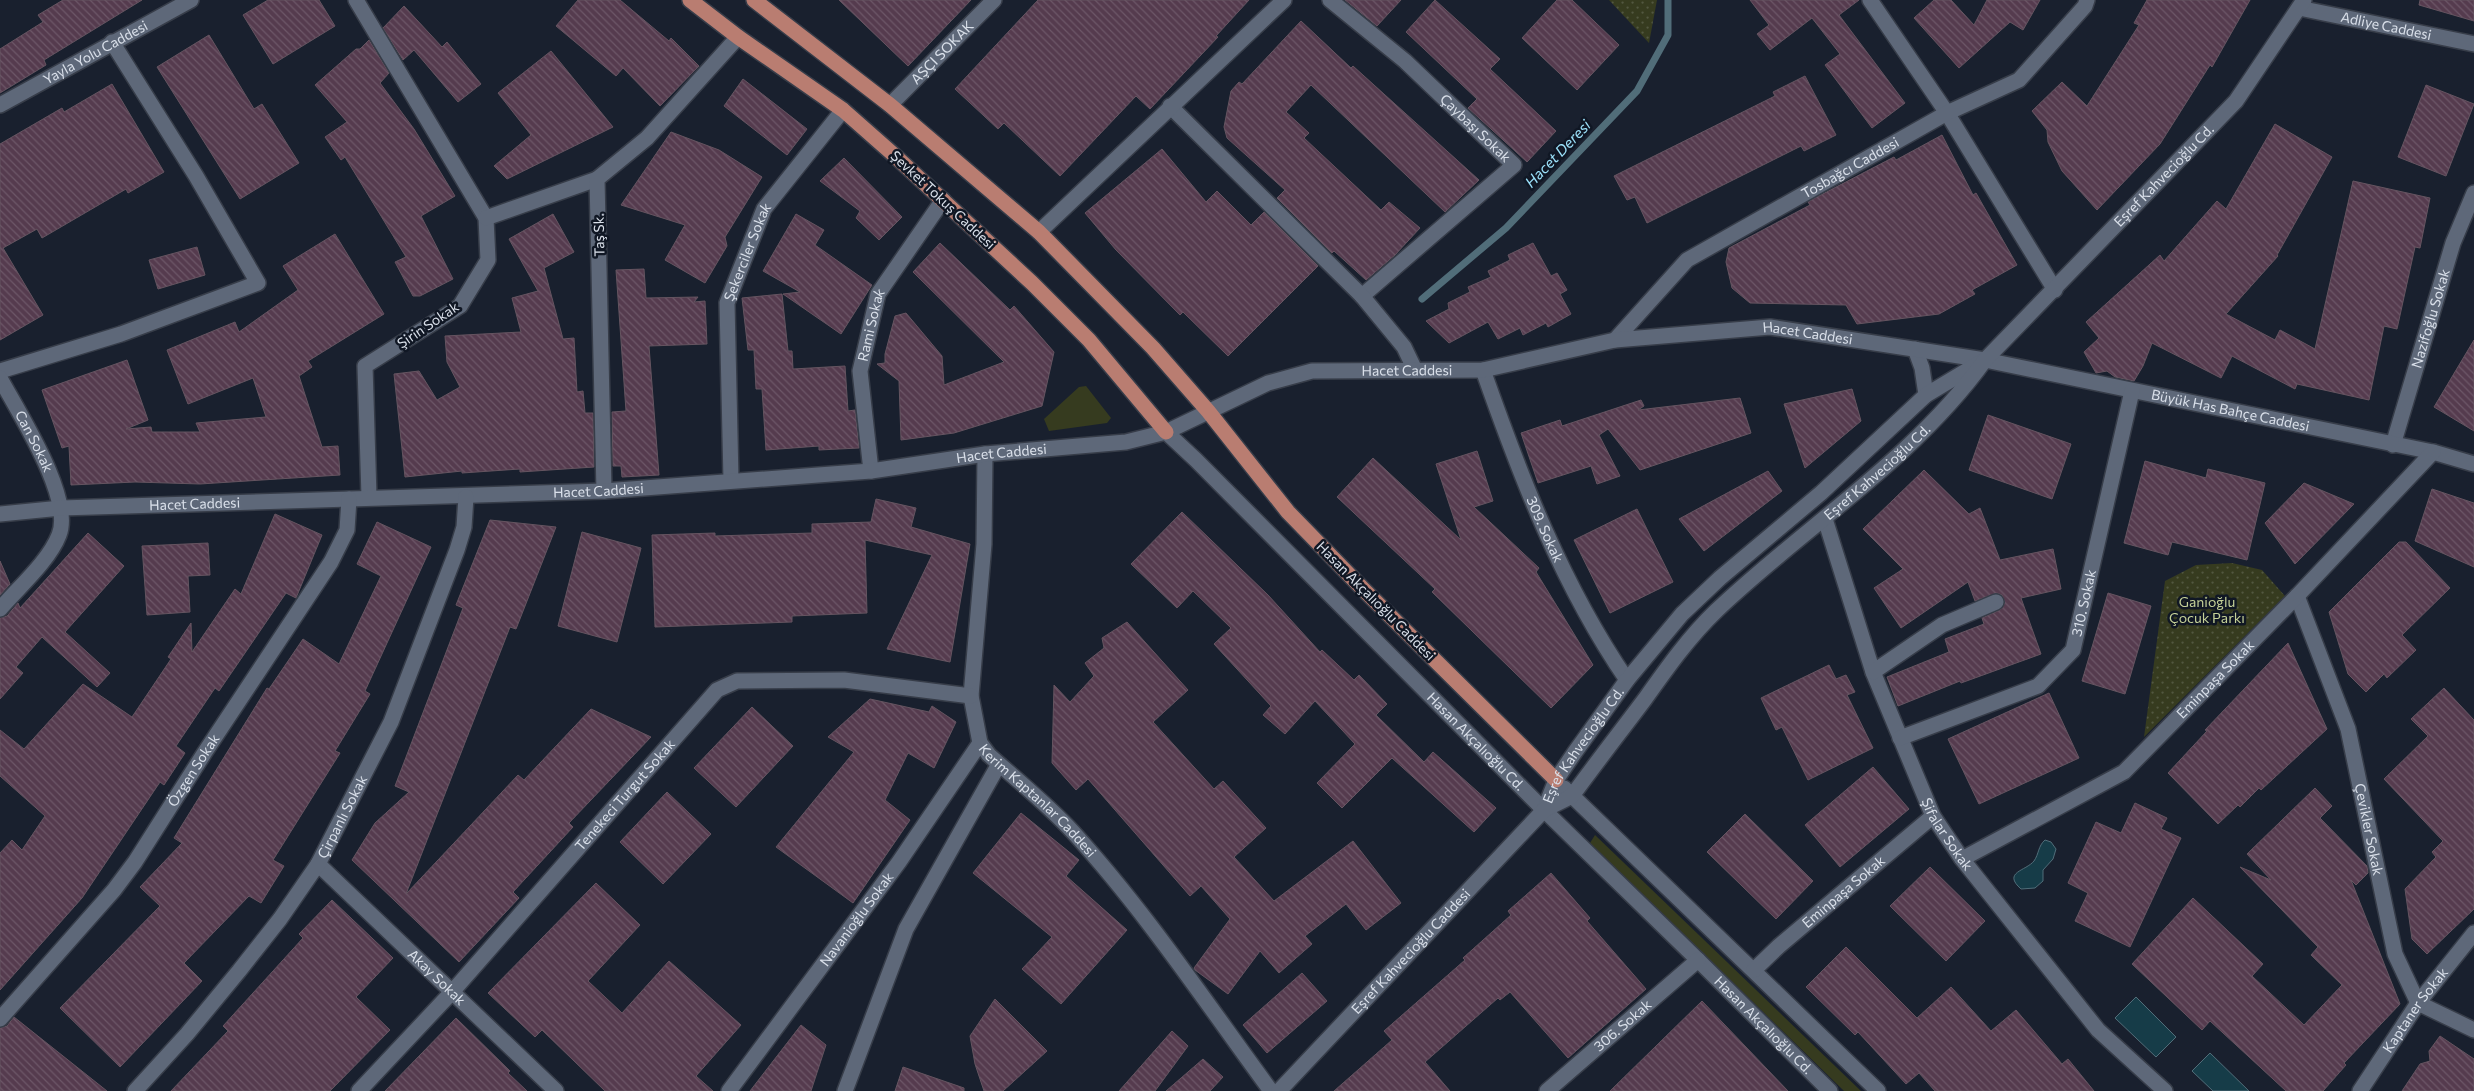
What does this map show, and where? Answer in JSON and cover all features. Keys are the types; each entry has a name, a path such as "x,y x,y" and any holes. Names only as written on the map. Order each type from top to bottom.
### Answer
{"main road":[{"name":"Şevket Tokuş Caddesi","path":"690,0 738,37 843,110 943,200 1032,283 1089,340 1166,432"},
{"path":"755,0 890,105 1039,232 1153,348 1208,411"},
{"name":"Hasan Akçalıoğlu Caddesi","path":"1208,411 1288,512 1362,589 1556,780"}],"street":[{"name":"Yayla Yolu Caddesi","path":"0,105 191,0"},
{"name":"Şirin Sokak","path":"356,0 486,218 488,260 460,306 364,366 369,497"},
{"name":"AŞÇI SOKAK","path":"890,105 994,0"},
{"path":"1039,232 1284,0"},
{"name":"Çaybaşı Sokak","path":"1330,0 1405,61 1514,165 1362,296"},
{"path":"1870,0 1947,113 2055,290"},
{"name":"Tosbağcı Caddesi","path":"1615,340 1687,260 1947,113 2019,80 2085,6 2087,0"},
{"name":"Adliye Caddesi","path":"2301,4 2474,44"},
{"name":"Eşref Kahvecioğlu Cd.","path":"1544,810 1572,796 1702,625 1740,589 1825,519 1941,414 1964,389 1985,360 2055,290 2236,101 2301,4"},
{"path":"486,218 598,180 647,138 738,37"},
{"path":"0,371 121,334 258,283 196,176 112,42"},
{"path":"1170,106 1362,296 1404,347 1415,370"},
{"name":"Şekerciler Sokak","path":"730,480 727,303 764,209 843,110"},
{"name":"Taş Sk.","path":"598,180 604,491"},
{"name":"Nazifoğlu Sokak","path":"2393,445 2453,243 2474,193"},
{"name":"Rami Sokak","path":"871,470 860,372 878,294 943,200"},
{"name":"Hacet Caddesi","path":"0,514 62,508 369,497 466,497 604,491 871,470 985,454 1126,442 1166,432 1268,383 1312,371 1483,370 1615,340 1770,327 1985,360"},
{"path":"1915,349 1922,368 1926,395"},
{"name":"Eşref Kahvecioğlu Cd.","path":"1544,810 1556,780 1627,680 1682,614 1720,578 1821,493 1926,395 1985,360"},
{"name":"Büyük Has Bahçe Caddesi","path":"1985,360 2433,452 2474,464"},
{"name":"309. Sokak","path":"1483,370 1510,449 1547,538 1608,653 1627,680"},
{"name":"Can Sokak","path":"0,378 49,469 62,508"},
{"name":"310. Sokak","path":"1900,738 2038,686 2073,650 2132,391"},
{"name":"Hasan Akçalıoğlu Cd.","path":"1166,432 1544,810 1830,1091"},
{"name":"Eminpaşa Sokak","path":"1962,859 2124,772 2297,596 2433,452"},
{"name":"Kerim Kaptanlar Caddesi","path":"985,454 984,544 971,696 980,743 999,764 1072,831 1136,907 1271,1091"},
{"name":"Çirpanlı Sokak","path":"135,1091 187,1034 239,971 280,919 318,864 391,722 458,550 464,527 466,497"},
{"name":"Özgen Sokak","path":"0,1019 114,890 140,854 331,562 347,530 349,499"},
{"path":"0,609 49,552 60,534 62,508"},
{"name":"Şifalar Sokak","path":"1825,519 1873,672 1933,816 1962,859 2098,1030 2165,1091"},
{"name":"Çevikler Sokak","path":"2297,596 2348,730 2395,954 2418,1003"},
{"path":"1873,672 1942,625 1996,602"},
{"name":"Tenekeci Turgut Sokak","path":"359,1091 452,992 717,690 737,681 844,680 971,696"},
{"name":"Navanioğlu Sokak","path":"729,1091 899,862 980,743"},
{"path":"845,1091 906,929 999,764"},
{"path":"1556,780 1878,1091"},
{"name":"Eşref Kahvecioğlu Caddesi","path":"1280,1091 1544,810"},
{"name":"Eminpaşa Sokak","path":"1754,970 1779,946 1933,816"},
{"name":"Akay Sokak","path":"318,864 556,1091"},
{"name":"Kaptaner Sokak","path":"2360,1091 2418,1003 2474,933"},
{"name":"306. Sokak","path":"1547,1091 1698,960"},
{"path":"2418,1003 2474,1030"}],"green space":[{"path":"1609,0 1657,0 1649,43"},
{"path":"1086,386 1111,418 1107,423 1049,431 1044,419 1079,387"},
{"name":"Ganioğlu Çocuk Parkı","path":"2232,563 2262,570 2285,596 2144,737 2165,581 2196,565"},
{"path":"1595,835 1861,1091 1844,1091 1590,843"}],"water":[{"path":"2045,840 2051,842 2056,849 2053,859 2043,870 2043,881 2035,888 2021,889 2014,879 2015,875 2034,861"},
{"path":"2136,997 2176,1037 2156,1057 2115,1018"},
{"path":"2210,1053 2249,1091 2213,1091 2192,1071"}],"building":[{"path":"63,0 142,0 44,60 46,65 0,93 0,49 43,22 38,15"},
{"path":"268,0 319,0 335,26 273,64 243,15"},
{"path":"578,0 620,0 669,41 671,38 699,66 660,106 623,68 616,76 556,26"},
{"path":"839,0 971,0 908,66"},
{"path":"1038,0 1249,0 1216,36 1218,37 1150,109 1136,96 1060,176 1004,123 998,129 955,89"},
{"path":"1345,0 1401,0 1377,26"},
{"path":"1435,0 1500,59 1490,69 1556,131 1527,162 1468,108 1477,99 1406,32"},
{"path":"1557,0 1572,0 1619,45 1577,90 1522,38"},
{"path":"1750,0 1859,0 1839,15 1905,103 1872,128 1825,65 1840,54 1812,18 1770,50 1757,34 1769,25"},
{"path":"1934,0 1951,0 1974,25 1987,0 2040,0 2023,30 2010,22 1959,68 1914,18"},
{"path":"2147,0 2250,0 2212,67 2210,65 2160,144 2097,210 2062,171 2048,142 2047,130 2032,111 2062,82 2087,106 2139,25 2134,23"},
{"path":"2420,0 2474,0 2474,21 2419,5"},
{"path":"404,6 442,47 447,42 481,84 458,102 414,50 403,60 383,28"},
{"path":"1301,21 1351,68 1353,66 1479,180 1445,212 1311,85 1286,112 1309,133 1304,138 1381,210 1389,202 1420,228 1395,255 1366,280 1334,251 1332,253 1277,198 1285,190 1227,138 1224,127 1231,91 1239,82 1242,84"},
{"path":"209,35 254,109 262,104 299,163 240,199 157,67"},
{"path":"369,40 389,73 380,83 414,129 455,196 421,216 453,279 420,296 413,296 395,262 406,257 345,157 341,160 325,137 347,122 315,85"},
{"path":"551,51 613,127 507,179 494,166 531,135 498,93"},
{"path":"1805,76 1836,135 1804,151 1801,146 1647,223 1635,197 1627,200 1614,176 1775,96 1773,92"},
{"path":"743,79 807,129 787,155 724,106"},
{"path":"112,84 164,172 128,193 126,189 42,238 37,229 3,248 43,315 0,340 0,144 62,108 64,112"},
{"path":"2426,85 2474,104 2446,176 2398,157"},
{"path":"2275,124 2332,157 2278,256 2226,314 2275,340 2280,330 2315,349 2353,181 2430,198 2420,248 2415,247 2397,329 2384,326 2369,400 2297,384 2295,389 2232,356 2221,378 2152,343 2143,366 2134,381 2115,377 2107,371 2096,373 2084,352 2099,338 2086,322 2160,255 2164,261 2217,201 2226,209"},
{"path":"671,132 719,150 762,177 725,237 727,246 705,283 665,260 685,225 621,205"},
{"path":"1942,135 1973,195 1976,193 2017,265 1972,290 1975,294 1939,314 1857,324 1846,305 1750,303 1732,288 1726,262 1729,248 1810,205 1808,202 1813,199 1894,157 1896,160"},
{"path":"1162,149 1206,202 1217,191 1251,225 1264,212 1318,266 1228,356 1183,312 1180,315 1116,250 1085,213"},
{"path":"844,158 902,217 879,240 856,218 860,211 820,181"},
{"path":"553,214 574,252 544,268 563,339 574,338 577,392 583,391 585,413 593,413 594,467 520,472 520,469 462,473 462,471 405,477 394,374 419,371 437,400 460,387 447,362 445,336 521,332 512,298 538,291 509,239"},
{"path":"796,214 824,230 815,245 872,285 841,334 783,294 800,292 763,271"},
{"path":"335,234 384,314 308,361 312,367 299,376 322,447 338,446 340,475 200,484 135,482 71,485 69,446 62,448 42,390 127,360 148,420 126,429 151,427 152,432 200,432 196,423 266,417 253,378 188,404 167,350 235,322 239,332 298,290 283,266"},
{"path":"940,243 1010,310 1014,306 1054,352 1042,406 954,433 901,440 899,381 877,364 885,363 885,354 895,316 906,313 942,356 944,385 1004,362 913,272"},
{"path":"1533,243 1551,276 1557,273 1567,290 1560,294 1571,314 1548,327 1546,323 1523,335 1520,328 1498,339 1488,322 1449,343 1426,321 1449,309 1448,303 1470,292 1468,287 1491,277 1488,271 1510,260 1508,255"},
{"path":"197,247 205,275 158,289 149,260"},
{"path":"644,269 646,298 698,297 694,302 705,301 707,344 649,346 659,475 622,477 621,466 613,466 612,412 626,411 616,270"},
{"path":"782,294 788,351 792,351 793,369 845,366 848,411 855,410 859,448 819,450 819,446 766,450 762,389 756,389 754,350 748,350 742,298"},
{"path":"2474,340 2474,431 2434,407"},
{"path":"1852,389 1861,421 1805,468 1784,404"},
{"path":"1740,398 1751,433 1640,470 1608,429 1599,435 1620,476 1597,484 1591,466 1538,483 1521,433 1560,420 1562,426 1641,400 1644,406 1638,410"},
{"path":"1988,415 2071,444 2052,499 1969,470"},
{"path":"1477,451 1493,501 1474,507 1539,568 1536,572 1593,665 1551,708 1432,592 1435,589 1337,497 1373,458 1461,540 1436,464"},
{"path":"2145,461 2206,478 2208,469 2265,483 2247,560 2172,542 2168,555 2124,543"},
{"path":"1924,470 1969,514 1980,508 2000,560 2053,549 2061,589 2021,598 2041,654 1961,683 1960,681 1898,706 1887,677 1949,652 1945,639 1984,624 1982,618 2000,610 2005,603 2002,595 1997,593 1975,601 1968,582 1901,628 1874,588 1903,569 1863,529"},
{"path":"1768,471 1782,491 1704,551 1679,519"},
{"path":"2304,483 2354,504 2295,564 2265,523"},
{"path":"2432,489 2474,503 2474,567 2415,541"},
{"path":"876,499 916,508 911,527 970,544 950,662 887,649 932,555 865,540 867,613 792,616 792,622 655,627 652,535 715,533 715,536 812,533 812,524 871,522"},
{"path":"1637,509 1673,582 1610,613 1574,540"},
{"path":"1182,512 1268,595 1320,652 1322,650 1354,680 1359,675 1387,704 1376,715 1424,762 1433,752 1496,808 1474,832 1392,758 1342,808 1317,783 1355,744 1315,701 1285,734 1263,715 1271,706 1214,644 1231,628 1193,591 1177,608 1131,564"},
{"path":"275,514 322,535 296,598 286,593 219,691 215,688 176,746 185,753 164,785 160,782 82,898 0,990 0,853 12,840 22,850 45,816 0,776 0,730 24,749 83,684 132,717 171,659 168,657 191,623 192,652 235,589 241,594"},
{"path":"490,520 556,527 516,629 510,627 406,894 518,775 524,780 591,709 651,737 569,823 573,827 513,892 519,898 459,962 352,860 375,823 409,792 395,786 463,608 456,605"},
{"path":"377,522 431,547 365,691 370,694 335,751 340,753 273,860 284,866 261,903 249,896 184,963 202,981 120,1067 60,1008 160,906 140,887 182,843 174,838 267,688 269,689 303,639 339,664 381,576 357,564"},
{"path":"582,532 641,548 617,642 558,626"},
{"path":"88,533 124,566 65,632 110,673 97,687 42,637 16,667 23,673 0,699 0,618 7,616 18,603 20,608"},
{"path":"2399,542 2406,542 2450,588 2402,635 2416,650 2387,678 2384,674 2366,692 2348,674 2329,612"},
{"path":"208,543 210,575 188,576 190,612 147,615 142,546"},
{"path":"0,561 10,584 0,595"},
{"path":"2108,593 2151,606 2125,694 2082,681"},
{"path":"1127,622 1188,690 1153,722 1214,789 1223,781 1266,828 1234,857 1274,901 1353,841 1401,903 1366,930 1346,904 1305,936 1312,944 1279,973 1260,951 1228,994 1195,970 1194,968 1230,919 1201,886 1190,896 1088,779 1076,790 1052,763 1054,685 1070,702 1094,676 1085,663 1104,648 1102,638"},
{"path":"2288,643 2327,729 2261,790 2259,788 2240,807 2238,805 2218,824 2168,773 2207,731 2205,730"},
{"path":"1829,665 1836,679 1846,675 1855,692 1847,695 1873,748 1808,780 1782,727 1776,730 1761,698"},
{"path":"2444,688 2474,720 2474,909 2427,954 2412,939 2405,889 2436,857 2432,852 2443,841 2384,779 2428,736 2411,719"},
{"path":"2049,693 2079,758 1979,804 1948,739"},
{"path":"870,699 929,712 932,706 956,722 934,768 908,753 885,800 910,820 853,903 776,847 854,752 828,737"},
{"path":"752,707 793,746 736,807 694,768"},
{"path":"1873,767 1909,809 1840,867 1805,825"},
{"path":"2315,788 2332,806 2320,818 2367,866 2368,873 2356,885 2351,880 2400,1004 2344,1063 2346,1065 2323,1091 2286,1091 2210,1021 2202,1030 2132,964 2193,898 2263,964 2252,976 2304,1025 2342,985 2311,955 2318,947 2240,867 2271,880 2247,854"},
{"path":"667,792 711,834 663,884 620,842"},
{"path":"2135,803 2167,818 2161,829 2181,838 2130,947 2075,921 2088,893 2068,883 2096,822 2121,833"},
{"path":"1021,813 1079,860 1066,876 1127,930 1061,1004 1022,969 1052,937 973,873"},
{"path":"1745,814 1813,881 1776,919 1707,852"},
{"path":"1930,867 1985,921 1946,961 1890,906"},
{"path":"1551,873 1590,918 1587,921 1646,989 1568,1058 1510,992 1500,1000 1498,998 1425,1062 1450,1091 1334,1091 1392,1040 1384,1031 1465,960 1463,958 1511,915 1508,911"},
{"path":"596,883 640,925 588,981 622,1013 669,961 741,1025 696,1076 713,1091 605,1091 542,1030 535,1037 488,993"},
{"path":"332,900 393,958 356,997 390,1030 330,1091 171,1091 228,1031 223,1026 303,938 299,934"},
{"path":"1846,947 1917,1018 1951,987 1991,1031 2016,1010 2062,1064 2068,1059 2094,1091 1935,1091 1919,1073 1906,1084 1858,1032 1855,1035 1806,987"},
{"path":"1302,973 1327,1001 1267,1053 1243,1025"},
{"path":"995,999 1047,1051 1003,1091 984,1091 975,1064 970,1036"},
{"path":"1702,1001 1788,1091 1610,1091"},
{"path":"14,1017 107,1091 0,1091 0,1028 7,1026"},
{"path":"456,1018 510,1071 508,1073 527,1091 385,1091"},
{"path":"801,1025 826,1045 811,1091 750,1091"},
{"path":"1172,1031 1188,1046 1155,1091 1119,1091"},
{"path":"2440,1036 2474,1059 2474,1091 2402,1091 2420,1064 2430,1061 2429,1051"},
{"path":"1203,1059 1223,1077 1210,1091 1166,1091"},
{"path":"903,1067 964,1088 964,1091 895,1091"}],"waterway":[{"name":"Hacet Deresi","path":"1422,299 1506,228 1637,91 1668,35 1668,0"}]}
